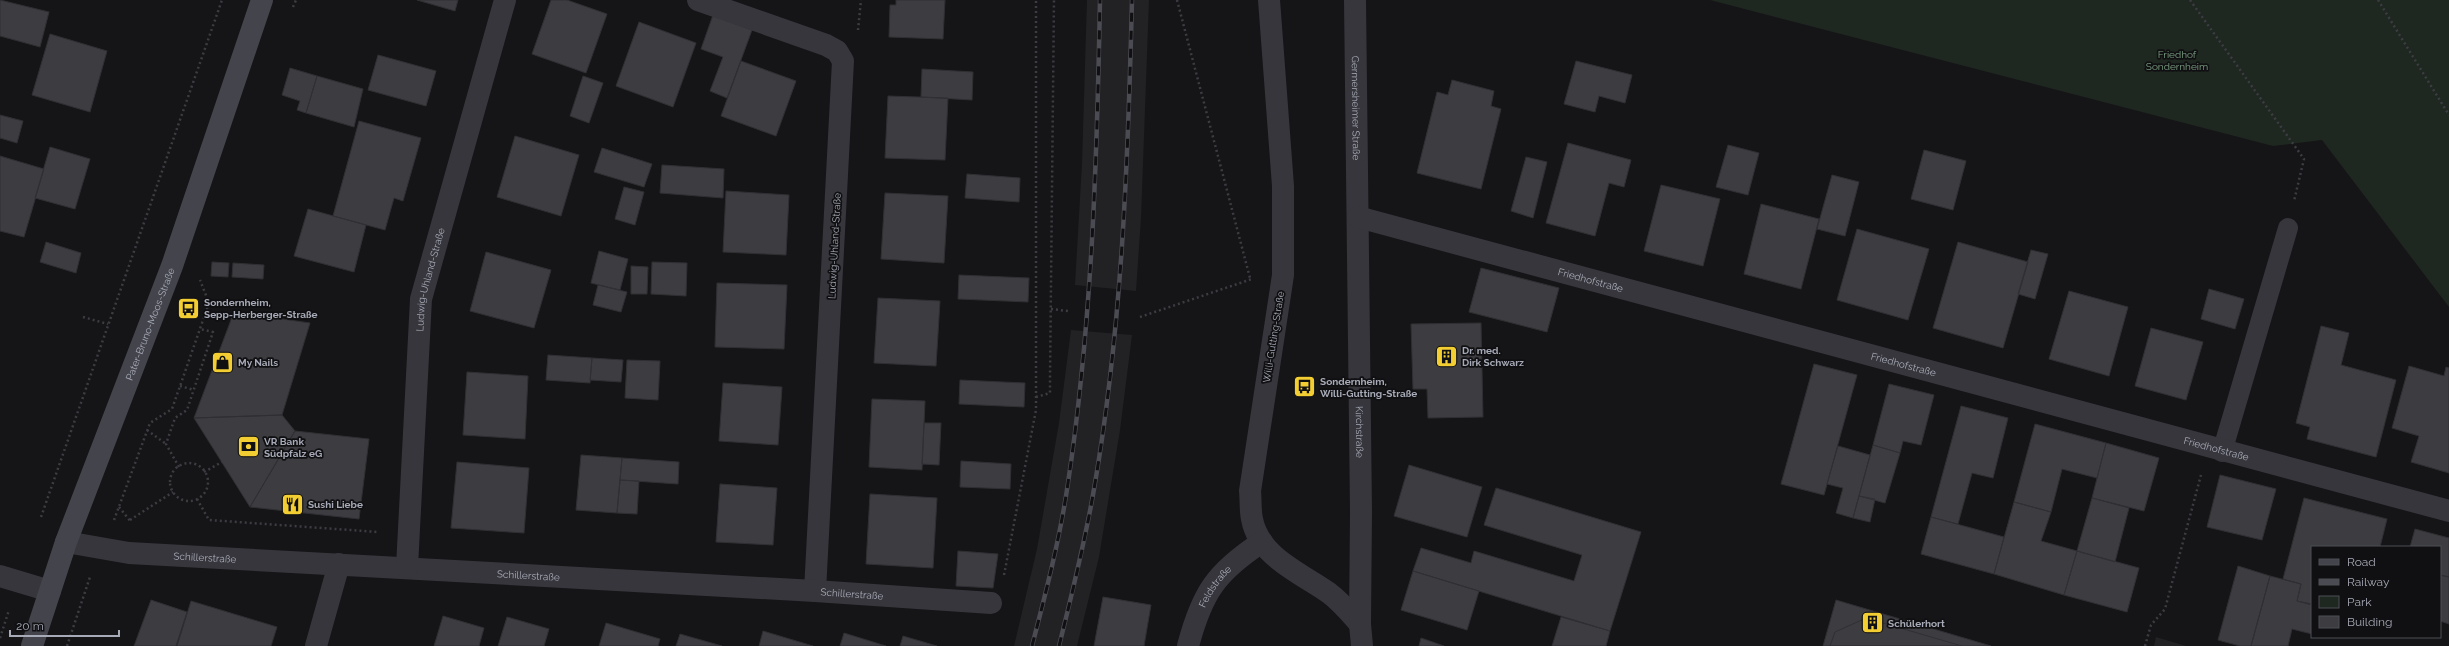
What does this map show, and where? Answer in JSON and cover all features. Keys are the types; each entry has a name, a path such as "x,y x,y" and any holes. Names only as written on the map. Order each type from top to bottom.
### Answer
{"main road":[{"name":"Pater-Bruno-Moos-Straße","path":"32,646 66,542 172,266 262,0"}],"street":[{"name":"Ludwig-Uhland-Straße","path":"407,567 421,298 505,0"},
{"name":"Ludwig-Uhland-Straße","path":"698,0 826,44 837,51 843,61 815,591"},
{"name":"Willi-Gutting-Straße","path":"1269,0 1281,144 1285,230 1283,275 1250,491 1252,519 1262,542 1277,559 1340,602 1360,624"},
{"name":"Germersheimer Straße","path":"1355,0 1358,217"},
{"name":"Friedhofstraße","path":"1358,217 2216,450 2449,511"},
{"name":"Kirchstraße","path":"1358,217 1361,512 1360,624 1362,646"},
{"name":"Schillerstraße","path":"66,542 129,552 815,591 991,603"},
{"name":"Feldstraße","path":"1188,646 1205,594 1233,562 1262,542"},
{"path":"316,646 339,564"},
{"path":"9,579 50,591"}],"lane":[{"path":"2216,450 2288,228"}],"path":[{"path":"38,523 222,0"},
{"path":"291,15 296,0"},
{"path":"991,603 1000,596 1036,410 1036,0"},
{"path":"1036,396 1050,394 1054,0"},
{"path":"1140,317 1250,279 1177,0"},
{"path":"2190,0 2304,159 2288,228"},
{"path":"2378,0 2449,115"},
{"path":"67,646 101,548 116,514 150,422 172,409 209,303 199,279"},
{"path":"1051,309 1068,311"},
{"path":"83,317 108,324"},
{"path":"166,444 175,418 187,410 213,332 200,329"},
{"path":"180,386 194,390"},
{"path":"147,430 166,444 179,467"},
{"path":"2145,646 2151,624 2165,609 2216,450"},
{"path":"204,472 222,462"},
{"path":"190,464 196,465 204,472 207,478 206,490 197,499 186,501 173,492 172,476 179,467 190,464"},
{"path":"130,520 173,492"},
{"path":"197,499 209,520 408,534"},
{"path":"0,638 9,579"}],"shaded area":[{"path":"1087,0 1149,0 1141,218 1136,291 1075,285 1082,164"},
{"path":"1071,330 1132,335 1120,430 1099,557 1077,646 1014,646 1037,549 1059,423"},
{"path":"2156,637 2186,646 2154,646"}],"green space":[{"name":"Friedhof Sondernheim","path":"1710,0 2449,0 2449,307 2322,140 2273,146"}],"building":[{"path":"0,0 49,12 40,47 0,36"},
{"path":"417,0 458,0 455,11"},
{"path":"551,0 567,0 607,14 586,73 532,54"},
{"path":"896,0 945,0 943,39 889,37 890,5 896,5"},
{"path":"713,15 752,30 727,98 710,91 723,57 701,49"},
{"path":"639,22 696,43 673,107 616,86"},
{"path":"50,34 107,51 90,112 32,95"},
{"path":"378,55 436,71 426,106 368,90"},
{"path":"741,61 796,81 776,136 721,116"},
{"path":"1576,61 1632,75 1625,103 1599,96 1595,112 1564,104"},
{"path":"290,68 317,76 306,113 297,110 300,101 282,95"},
{"path":"922,69 973,72 972,100 921,97"},
{"path":"317,76 363,89 354,127 306,113"},
{"path":"583,76 603,83 589,123 570,116"},
{"path":"1452,80 1494,91 1491,106 1501,109 1481,189 1417,173 1437,92 1448,95"},
{"path":"888,96 948,98 945,160 885,158"},
{"path":"0,115 23,121 17,143 0,138"},
{"path":"359,121 421,138 403,201 394,198 385,230 333,216"},
{"path":"515,136 579,155 561,216 497,197"},
{"path":"1568,143 1631,160 1624,187 1609,183 1595,236 1546,223"},
{"path":"1728,145 1759,153 1748,195 1716,187"},
{"path":"50,147 90,159 75,209 35,198"},
{"path":"602,148 652,164 644,187 594,172"},
{"path":"1924,150 1966,161 1953,210 1911,199"},
{"path":"0,156 44,169 24,237 0,231"},
{"path":"1526,157 1547,162 1533,218 1511,211"},
{"path":"662,165 724,169 723,198 660,193"},
{"path":"967,174 1020,178 1019,202 965,198"},
{"path":"1832,175 1859,182 1845,236 1817,229"},
{"path":"1661,185 1720,199 1703,266 1644,251"},
{"path":"624,187 644,192 635,225 615,219"},
{"path":"726,191 789,195 786,255 723,252"},
{"path":"885,193 948,196 944,263 881,259"},
{"path":"1761,204 1819,219 1801,289 1744,274"},
{"path":"308,209 366,225 354,272 294,256"},
{"path":"1857,229 1929,249 1908,320 1837,300"},
{"path":"46,242 81,253 76,273 40,262"},
{"path":"1958,242 2028,262 2003,348 1933,328"},
{"path":"2031,250 2048,254 2035,299 2018,294"},
{"path":"599,251 628,259 620,290 591,283"},
{"path":"486,252 551,270 534,328 470,311"},
{"path":"212,262 229,263 228,277 211,276"},
{"path":"652,262 687,263 686,296 651,294"},
{"path":"233,263 264,265 263,279 232,277"},
{"path":"631,266 648,267 647,294 631,294"},
{"path":"1481,268 1559,288 1547,332 1469,312"},
{"path":"959,275 1029,278 1028,302 958,299"},
{"path":"717,283 787,285 784,349 715,347"},
{"path":"598,285 627,292 621,312 593,305"},
{"path":"2209,289 2244,299 2235,329 2201,319"},
{"path":"2069,291 2128,307 2109,376 2049,359"},
{"path":"878,298 940,301 936,366 874,363"},
{"path":"234,312 310,323 282,415 194,418"},
{"name":"Dr. med. Dirk Schwarz","path":"1481,323 1483,417 1428,418 1427,389 1413,389 1411,324"},
{"path":"2321,326 2349,333 2341,365 2396,380 2376,457 2307,439 2310,427 2296,423"},
{"path":"2151,328 2203,342 2186,400 2135,386"},
{"path":"548,355 592,358 590,383 546,380"},
{"path":"592,358 623,360 621,382 590,380"},
{"path":"627,360 660,361 658,400 625,398"},
{"path":"1814,364 1857,375 1824,495 1781,484"},
{"path":"2409,366 2444,376 2446,367 2449,368 2449,473 2411,462 2419,436 2392,428"},
{"path":"467,372 528,376 525,439 463,435"},
{"path":"960,380 1025,383 1024,407 959,404"},
{"path":"723,383 782,387 778,445 719,441"},
{"path":"1889,384 1934,395 1921,445 1903,441 1900,453 1873,445"},
{"path":"872,399 925,401 922,470 869,467"},
{"path":"1961,406 2008,418 1993,478 1972,473 1958,524 1931,517"},
{"name":"VR Bank Südpfalz eG","path":"282,415 295,431 250,507 194,418"},
{"path":"924,423 941,423 939,465 922,464"},
{"path":"2035,424 2106,443 2097,478 2062,469 2051,512 2014,502"},
{"path":"295,431 369,439 359,519 250,507"},
{"path":"2106,443 2159,458 2144,511 2092,498"},
{"path":"1873,445 1900,453 1885,503 1859,496"},
{"path":"1838,446 1870,455 1853,518 1836,513 1843,488 1827,484"},
{"path":"581,455 622,458 617,513 576,510"},
{"path":"622,458 679,462 678,484 620,480"},
{"path":"961,461 1011,464 1010,489 960,487"},
{"path":"457,462 529,468 524,533 451,528"},
{"path":"1409,465 1482,487 1467,537 1394,516"},
{"path":"2220,475 2276,489 2262,540 2207,527"},
{"path":"620,480 639,481 637,514 617,513"},
{"path":"720,484 777,488 773,545 716,542"},
{"path":"1496,488 1641,532 1610,631 1413,571 1421,548 1471,563 1474,551 1574,581 1582,555 1484,525"},
{"path":"870,494 937,498 933,568 866,564"},
{"path":"1859,496 1875,499 1870,522 1853,518"},
{"path":"2092,498 2129,508 2115,562 2077,551"},
{"path":"2304,498 2387,519 2380,546 2311,546 2311,604 2297,601 2301,584 2283,579"},
{"path":"2014,502 2051,512 2041,541 2077,551 2064,595 1994,574"},
{"path":"1931,517 2004,537 1994,574 1921,554"},
{"path":"2415,529 2449,538 2449,577 2441,575 2441,546 2410,546"},
{"path":"958,551 998,554 993,588 956,586"},
{"path":"2077,551 2139,568 2127,612 2064,595"},
{"path":"2238,566 2270,576 2251,646 2240,646 2218,640"},
{"path":"1413,571 1479,591 1467,630 1401,610"},
{"path":"2441,575 2449,577 2449,624 2441,621"},
{"path":"2270,576 2301,584 2297,601 2311,605 2311,634 2292,629 2288,646 2251,646"},
{"path":"1103,597 1151,605 1144,646 1094,646"},
{"path":"151,600 187,612 176,646 134,646"},
{"name":"Schülerhort","path":"1836,600 1991,646 1823,646"},
{"path":"191,601 277,627 271,646 177,646"},
{"path":"443,616 484,628 479,646 434,646"},
{"path":"507,617 549,629 544,646 498,646"},
{"path":"1561,617 1610,631 1606,646 1552,646"},
{"path":"1866,618 1962,646 1830,646 1835,632"},
{"path":"606,623 660,639 658,646 599,646"},
{"path":"763,631 813,646 759,646"},
{"path":"844,633 886,646 840,646"},
{"path":"680,634 722,646 676,646"},
{"path":"903,636 937,646 900,646"},
{"path":"1421,638 1444,646 1419,646"}],"railway":[{"path":"1032,646 1065,504 1083,363 1095,181 1100,0"},
{"path":"1059,646 1078,568 1094,489 1104,428 1111,368 1126,184 1132,0"}],"place":[{"name":"Sondernheim, Sepp-Herberger-Straße","path":"189,308"},
{"name":"Dr. med. Dirk Schwarz","path":"1447,356"},
{"name":"My Nails","path":"223,362"},
{"name":"Sondernheim, Willi-Gutting-Straße","path":"1304,387"},
{"name":"VR Bank Südpfalz eG","path":"249,447"},
{"name":"Sushi Liebe","path":"293,504"},
{"name":"Schülerhort","path":"1872,623"}]}
